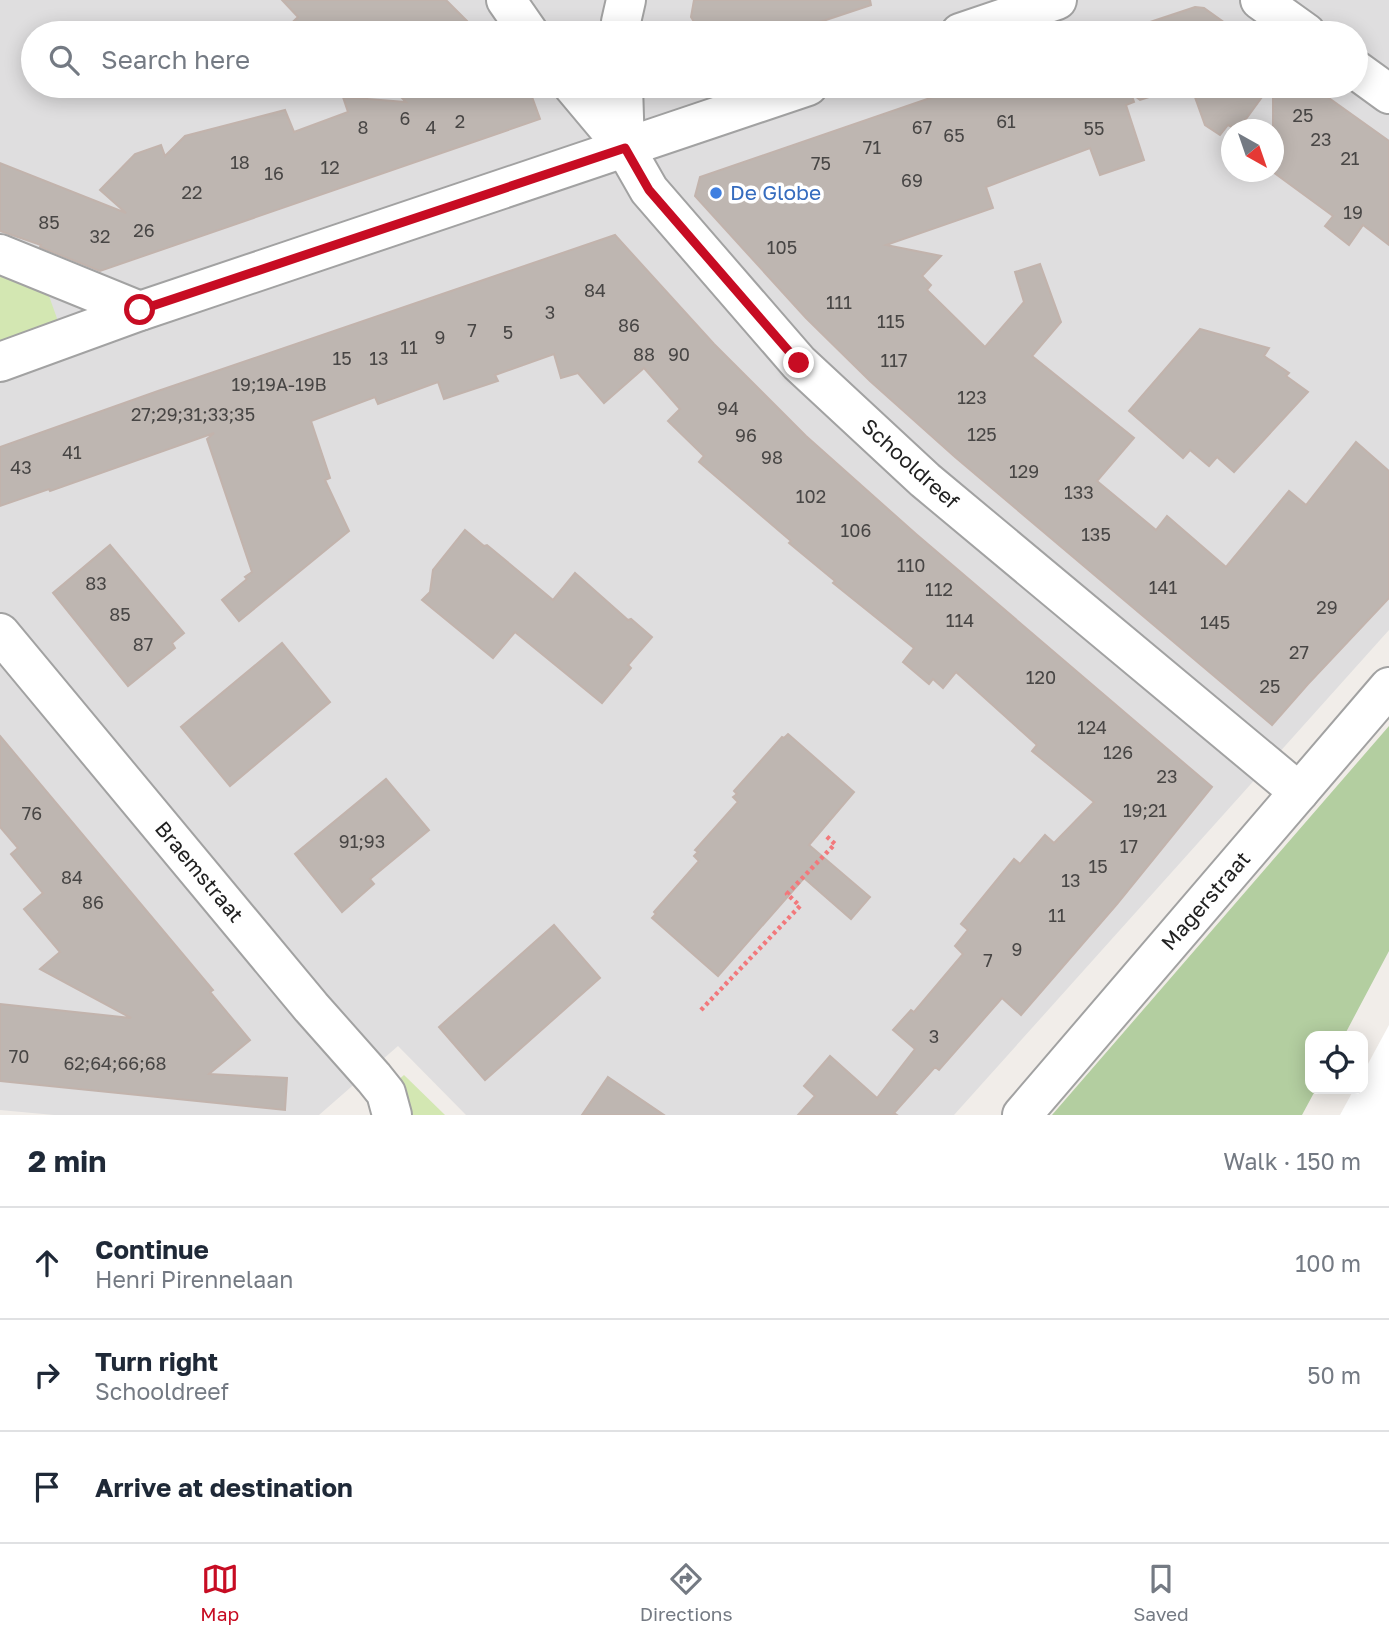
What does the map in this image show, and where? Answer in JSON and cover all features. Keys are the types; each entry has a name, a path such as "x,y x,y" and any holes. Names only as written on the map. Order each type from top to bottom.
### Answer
{"street":[{"path":"506,0 521,21"},
{"path":"621,21 626,0"},
{"path":"995,21 1056,0"},
{"path":"1259,0 1289,21"},
{"path":"1368,78 1389,94"},
{"name":"Schooldreef","path":"583,98 625,148 649,190 799,363 925,480 1299,792"},
{"path":"623,98 625,148"},
{"path":"0,362 140,310 773,98"},
{"path":"0,254 140,310"},
{"name":"Braemstraat","path":"0,633 374,1078 386,1093 391,1115"},
{"name":"Magerstraat","path":"1022,1115 1389,687"}],"path":[{"path":"701,1010 800,906 787,894 835,844 825,835"}],"shaded area":[{"path":"0,0 1389,0 1389,630 954,1115 466,1115 398,1046 319,1115 54,1115 0,1110"}],"green space":[{"path":"0,272 49,296 59,324 0,345"},
{"path":"1389,726 1389,951 1347,1031 1305,1031 1305,1094 1313,1094 1302,1115 1052,1115"},
{"path":"404,1075 445,1115 409,1115 396,1082"}],"pier":[{"path":"1389,1025 1389,1115 1340,1115 1351,1094 1368,1094 1368,1064"}],"building":[{"path":"282,0 446,0 467,21 294,21 298,17"},
{"path":"694,0 870,0 871,5 823,21 694,21 691,17"},
{"path":"1195,7 1204,8 1222,21 1153,21"},
{"path":"343,98 406,102 402,98 532,98 540,119 100,271 40,247 41,245 0,231 0,163 126,213 100,190 135,154 161,145 165,156 185,136 285,110 294,132 348,112"},
{"path":"930,98 1133,98 1134,102 1126,105 1144,160 1100,175 1090,148 986,187 993,208 886,245 941,256 922,276 931,285 927,290 985,347 1024,302 1015,272 1040,264 1061,322 1032,356 1134,438 1097,481 1156,530 1167,516 1226,567 1289,491 1306,505 1356,442 1389,471 1389,598 1272,725 955,457 870,381 806,318 695,196 700,177"},
{"path":"1195,98 1261,98 1246,119 1221,119 1220,135 1205,125"},
{"path":"1273,98 1329,98 1389,141 1389,245 1363,225 1349,245 1325,226 1333,216 1284,180 1284,119 1273,119"},
{"path":"615,235 714,344 806,436 916,534 1212,787 1117,904 1021,1015 1002,998 939,1070 935,1067 894,1113 897,1115 798,1115 815,1096 804,1086 830,1056 877,1098 915,1049 893,1030 911,1010 914,1012 963,954 955,946 968,930 961,924 1014,859 1020,864 1045,835 1054,843 1094,802 1032,751 1037,745 956,672 943,688 933,679 929,684 903,662 914,648 833,583 835,581 789,543 791,541 699,462 704,456 668,421 680,409 644,368 604,403 578,373 561,378 554,354 495,375 498,381 444,399 438,382 378,404 375,397 311,421 330,478 325,480 349,531 239,621 222,600 252,572 207,439 214,433 0,506 0,447"},
{"path":"1200,329 1269,348 1264,356 1289,373 1286,376 1308,392 1234,472 1217,457 1209,466 1190,450 1183,458 1129,411"},
{"path":"465,530 553,600 575,573 628,620 631,619 652,637 628,665 631,668 602,703 515,632 493,658 422,600 430,592 433,570"},
{"path":"110,545 184,633 172,643 175,648 128,686 53,593"},
{"path":"282,643 330,702 230,786 181,727"},
{"path":"788,734 854,792 809,845 870,897 851,919 804,878 718,976 652,918 656,914 654,912 699,861 694,856 698,852 695,850 738,802 733,797 737,794 734,791 782,737"},
{"path":"0,736 213,990 210,992 250,1040 209,1074 287,1078 285,1110 0,1081 0,1004 131,1018 40,969 60,952 24,909 43,893 11,854 18,848 0,827"},
{"path":"386,779 429,830 370,879 374,884 342,912 295,854"},
{"path":"554,925 600,978 485,1080 439,1027"},
{"path":"608,1077 664,1115 582,1115"}],"place":[{"name":"De Globe","path":"716,193"}],"route":[{"path":"140,310 625,148 649,190 799,363"}]}
